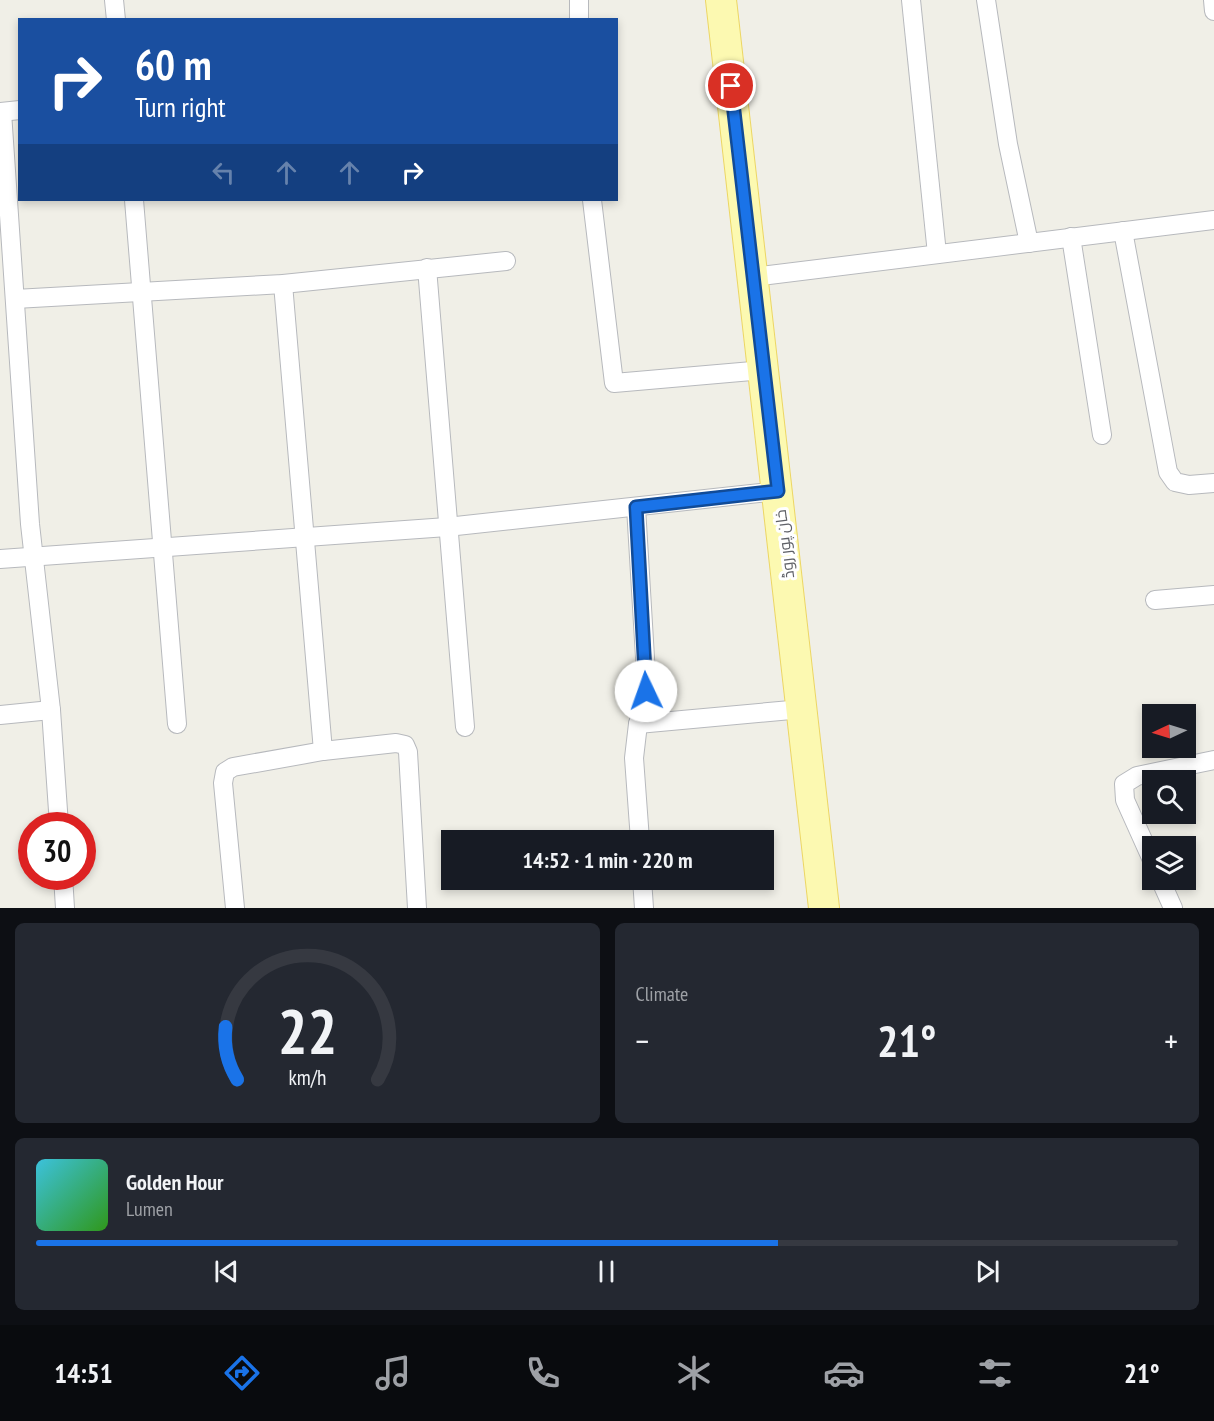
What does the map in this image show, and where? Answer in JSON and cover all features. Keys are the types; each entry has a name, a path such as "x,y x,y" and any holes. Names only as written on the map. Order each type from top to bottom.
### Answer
{"main road":[{"name":"خان پور روڈ","path":"722,0 824,908"},
{"name":"خان پور روڈ","path":"809,766 846,908"}],"street":[{"path":"114,0 116,18"},
{"path":"579,0 579,18"},
{"path":"911,0 937,254"},
{"path":"986,0 1008,144 1029,243"},
{"path":"1213,0 1214,11"},
{"path":"7,112 15,300 30,524 36,556 58,812"},
{"path":"134,201 177,724"},
{"path":"592,201 614,384 764,370"},
{"path":"753,277 1214,220"},
{"path":"1122,231 1168,472 1175,482 1214,483"},
{"path":"1071,237 1102,435"},
{"path":"15,300 283,284 506,261"},
{"path":"427,268 465,727"},
{"path":"283,284 323,751"},
{"path":"0,559 305,539 447,527 778,491"},
{"path":"636,507 646,691 638,724 634,758 639,830"},
{"path":"1155,600 1214,594"},
{"path":"638,724 802,709"},
{"path":"0,715 51,710"},
{"path":"235,908 224,783 225,772 233,767 323,751 396,743 405,745 408,753 417,908"},
{"path":"1142,838 1125,800 1124,784 1137,777 1214,760"},
{"path":"64,890 65,908"},
{"path":"643,890 644,908"},
{"path":"1165,890 1173,908"}],"route":[{"path":"646,691 636,507 778,491 731,86"}]}
